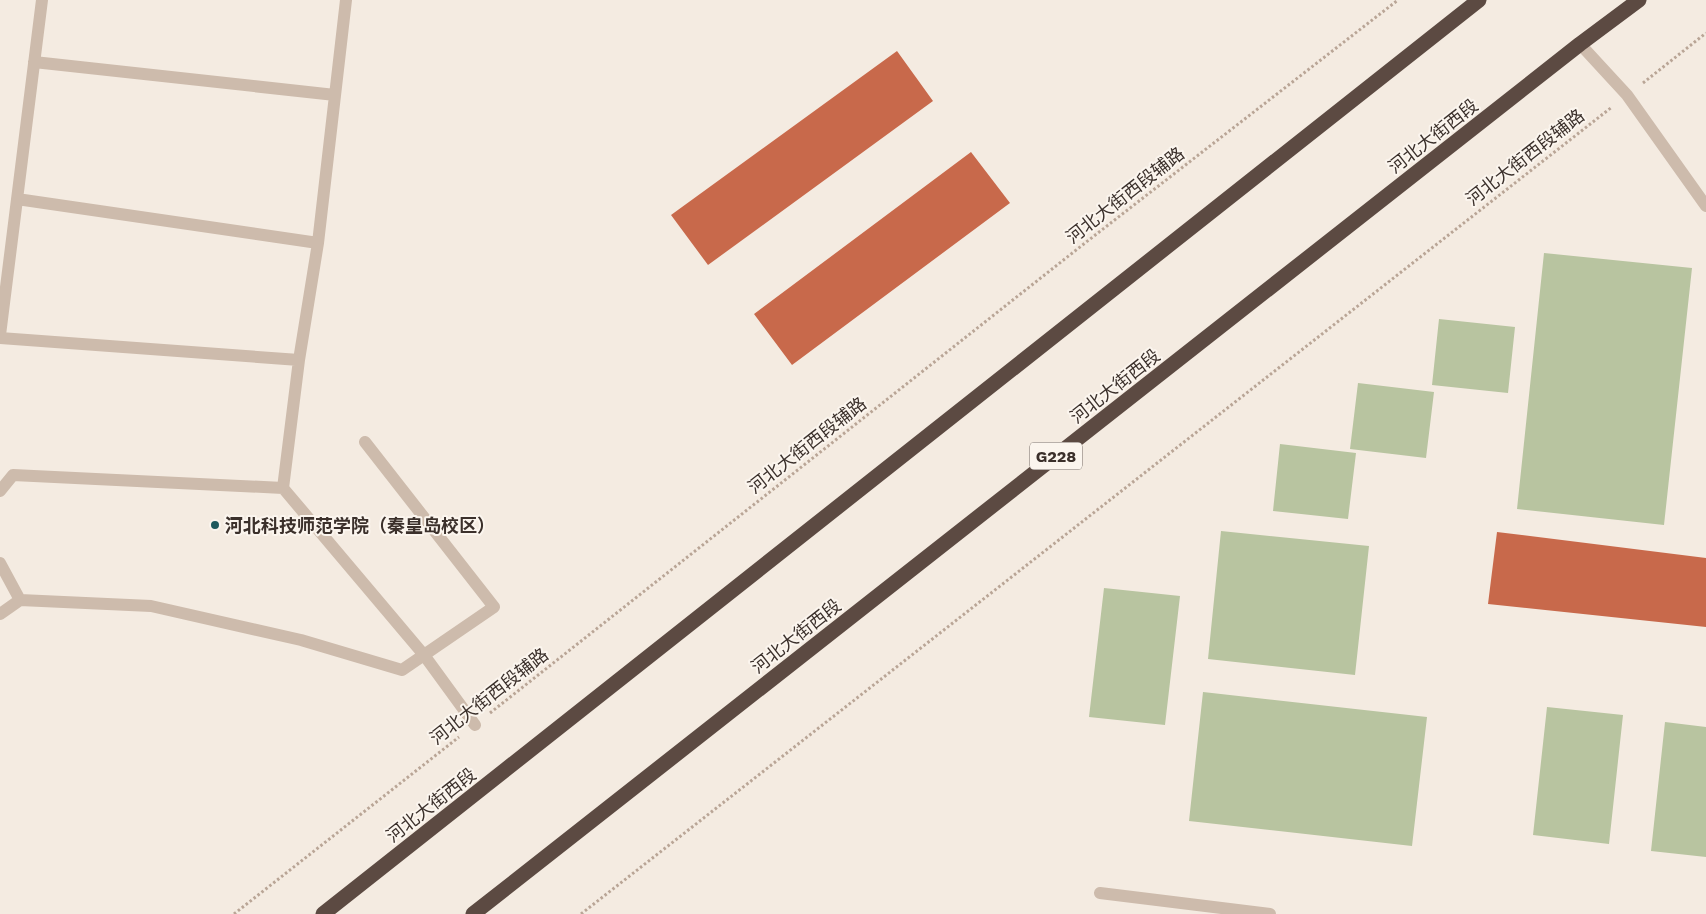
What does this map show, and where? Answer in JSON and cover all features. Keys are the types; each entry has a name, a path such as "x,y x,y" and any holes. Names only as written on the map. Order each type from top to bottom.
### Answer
{"highway":[{"name":"河北大街西段","path":"323,914 1479,0"},
{"name":"河北大街西段","path":"473,914 1580,44 1639,0"}],"street":[{"path":"42,0 0,336 299,360"},
{"path":"283,488 299,360 318,243 346,0"},
{"path":"1580,44 1627,95 1706,206"},
{"path":"34,62 335,95"},
{"path":"17,199 318,243"},
{"path":"0,614 20,600 151,606 301,640 402,670 494,607 365,442"},
{"path":"0,490 13,475 283,488 424,655 474,725"},
{"path":"0,563 20,600"},
{"path":"1100,893 1270,914"}],"path":[{"name":"河北大街西段辅路","path":"234,914 1078,249 1398,0"},
{"name":"河北大街西段辅路","path":"581,914 1706,33"}],"green space":[{"path":"1544,253 1692,268 1664,525 1517,509"},
{"path":"1439,319 1515,327 1508,393 1432,385"},
{"path":"1358,383 1434,392 1426,458 1350,449"},
{"path":"1280,444 1356,453 1348,519 1273,511"},
{"path":"1221,531 1369,546 1355,675 1208,659"},
{"path":"1104,588 1180,596 1165,725 1089,717"},
{"path":"1203,692 1427,717 1412,846 1189,821"},
{"path":"1547,707 1623,715 1609,844 1533,835"},
{"path":"1665,722 1706,727 1706,857 1651,851"}],"building":[{"path":"897,51 933,101 708,265 671,215"},
{"path":"971,152 1010,203 792,365 754,314"},
{"path":"1497,532 1706,558 1706,627 1488,604"}],"place":[{"name":"河北科技师范学院（秦皇岛校区）","path":"215,525"}]}
